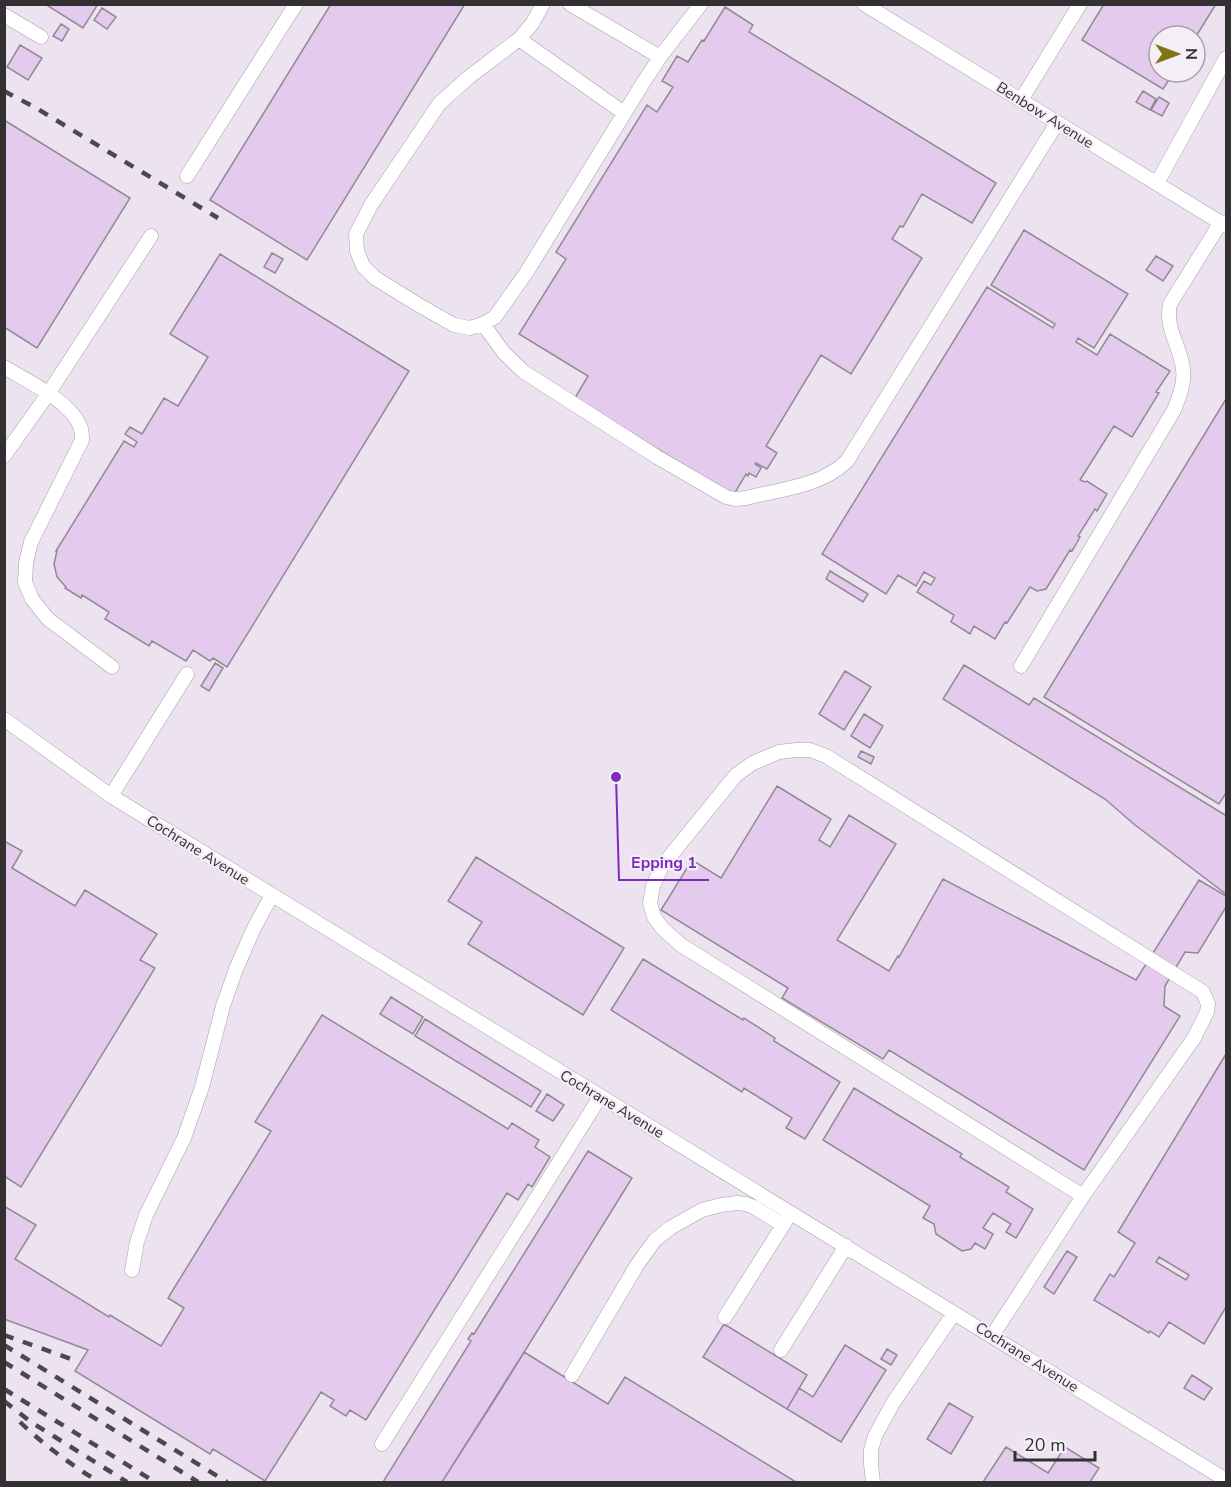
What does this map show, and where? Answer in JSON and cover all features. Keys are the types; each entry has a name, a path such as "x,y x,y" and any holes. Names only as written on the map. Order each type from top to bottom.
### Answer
{"lane":[{"path":"187,176 296,4"},
{"path":"543,4 532,24 519,39 469,77 439,104 371,205 356,234 357,251 363,266 375,278 454,326 470,328 495,317 526,273 660,57 699,5"},
{"path":"570,4 660,57"},
{"name":"Benbow Avenue","path":"864,4 1224,224"},
{"path":"1021,100 1080,4"},
{"path":"4,15 41,37"},
{"path":"519,39 624,113"},
{"path":"1157,183 1227,58"},
{"path":"483,324 504,353 524,372 657,457 726,497 746,498 808,484 830,474 848,461 1057,123"},
{"path":"1021,666 1174,410 1182,389 1184,371 1169,324 1170,304 1224,224"},
{"path":"4,456 48,394 151,236"},
{"path":"4,367 62,402 74,414 81,428 82,440 31,542 26,563 25,582 32,599 48,619 112,667"},
{"path":"111,796 187,674"},
{"name":"Cochrane Avenue","path":"4,719 111,796 1227,1480"},
{"path":"992,1336 1083,1196 1194,1038 1207,1012 1207,998 1203,992 826,756 810,750 779,752 753,763 736,775 662,866 653,886 650,903 654,917 663,929 681,945 1083,1196"},
{"path":"132,1270 137,1242 146,1215 184,1138 202,1087 223,1006 236,969 272,895"},
{"path":"382,1444 600,1097"},
{"path":"572,1375 637,1265 655,1240 670,1228 702,1210 737,1203 754,1207 783,1225"},
{"path":"725,1317 791,1212"},
{"path":"781,1350 846,1246"},
{"path":"873,1482 871,1450 875,1436 893,1403 954,1313"}],"shaded area":[{"path":"5,5 1226,5 1226,1482 5,1482"}],"building":[{"path":"45,4 98,4 83,28"},
{"path":"331,4 465,4 307,260 210,200"},
{"path":"1104,4 1216,4 1204,24 1147,24 1147,79 1082,40"},
{"path":"725,7 753,25 749,32 996,183 972,223 922,194 903,227 900,226 892,239 922,258 851,374 821,355 766,446 777,453 767,469 756,463 761,468 756,477 749,473 748,476 746,474 733,496 575,398 588,376 519,334 566,259 556,252 647,105 657,112 673,87 662,81 677,56 688,62"},
{"path":"102,8 116,17 107,29 94,20"},
{"path":"61,24 69,29 62,41 53,36"},
{"path":"20,45 42,58 28,80 7,67"},
{"path":"1155,84 1166,84 1163,89"},
{"path":"1143,91 1156,99 1150,110 1136,102"},
{"path":"1159,97 1169,103 1162,116 1151,110"},
{"path":"4,120 130,198 37,348 4,327"},
{"path":"1024,230 1128,294 1094,348 1078,338 1076,342 1097,355 1110,334 1170,371 1132,437 1114,426 1080,480 1087,481 1107,494 1097,511 1095,509 1078,536 1080,537 1072,551 1070,550 1046,589 1037,591 1030,587 995,639 974,626 970,634 951,622 954,615 917,592 924,581 931,585 935,578 924,572 916,586 898,575 886,594 822,554 987,287 1053,328 1055,324 991,285"},
{"path":"272,253 283,259 275,273 264,267"},
{"path":"220,254 409,371 227,667 213,658 210,661 193,650 186,661 152,641 149,646 105,619 109,612 82,595 81,598 65,588 57,577 54,564 56,551 124,441 134,447 137,442 125,434 130,427 142,434 164,398 178,406 208,357 170,334"},
{"path":"1156,256 1173,266 1163,281 1146,270"},
{"path":"1226,399 1226,793 1219,804 1044,697"},
{"path":"830,571 868,594 863,602 826,579"},
{"path":"215,663 223,668 209,691 201,686"},
{"path":"964,665 1029,705 1034,698 1226,814 1226,894 1135,825 1105,799 943,699"},
{"path":"845,671 871,687 844,730 819,714"},
{"path":"864,714 883,726 870,748 851,736"},
{"path":"861,751 874,757 871,764 858,757"},
{"path":"777,786 831,819 819,840 830,847 849,815 896,844 837,940 889,971 943,879 1136,980 1199,880 1226,896 1226,907 1198,953 1185,952 1165,986 1164,1006 1180,1016 1084,1170 889,1050 883,1059 782,998 788,988 661,910 692,860 721,878"},
{"path":"4,841 22,851 12,868 75,906 85,890 157,934 140,960 155,968 21,1187 4,1176"},
{"path":"476,857 624,948 583,1015 468,944 482,922 448,901"},
{"path":"643,959 743,1020 744,1018 775,1038 774,1041 840,1082 805,1139 786,1128 792,1118 744,1088 742,1092 611,1010"},
{"path":"391,997 423,1017 413,1034 380,1014"},
{"path":"322,1015 508,1129 512,1123 539,1140 535,1147 550,1157 532,1187 528,1184 518,1200 507,1193 366,1420 350,1410 346,1416 330,1406 334,1400 321,1392 265,1481 213,1449 210,1454 75,1371 88,1350 4,1319 4,1206 36,1225 15,1259 161,1346 184,1308 168,1298 271,1131 255,1122"},
{"path":"425,1019 541,1091 531,1107 415,1036"},
{"path":"1226,1054 1226,1307 1204,1344 1169,1322 1159,1337 1150,1331 1149,1333 1094,1300 1110,1274 1114,1277 1135,1243 1118,1232","holes":["1159,1257 1189,1275 1186,1280 1156,1262"]},
{"path":"854,1088 962,1154 960,1157 1009,1187 1006,1192 1033,1209 1016,1238 1006,1232 1011,1224 993,1213 983,1228 993,1234 985,1249 975,1243 971,1249 962,1251 936,1234 934,1224 923,1218 930,1206 823,1140"},
{"path":"547,1094 564,1105 553,1121 536,1111"},
{"path":"588,1151 632,1178 497,1396 442,1482 383,1482 471,1341 468,1339 472,1333 474,1334"},
{"path":"1067,1251 1077,1257 1054,1294 1044,1287"},
{"path":"724,1324 807,1375 787,1409 703,1357"},
{"path":"845,1345 886,1370 841,1442 787,1409 799,1388 813,1397"},
{"path":"887,1349 897,1355 891,1365 881,1359"},
{"path":"524,1352 608,1404 625,1377 796,1482 442,1482"},
{"path":"1192,1375 1212,1388 1204,1400 1184,1388"},
{"path":"949,1403 973,1417 951,1454 927,1439"},
{"path":"1006,1447 1048,1473 1065,1447 1099,1468 1090,1482 983,1482"}],"railway":[{"path":"4,91 218,218"},
{"path":"4,1335 71,1359"},
{"path":"4,1345 227,1482"},
{"path":"4,1362 198,1482"},
{"path":"4,1389 155,1482"},
{"path":"4,1401 31,1422 127,1482"},
{"path":"20,1422 38,1439 99,1482"}],"place":[{"name":"Epping 1","path":"616,777"}]}
